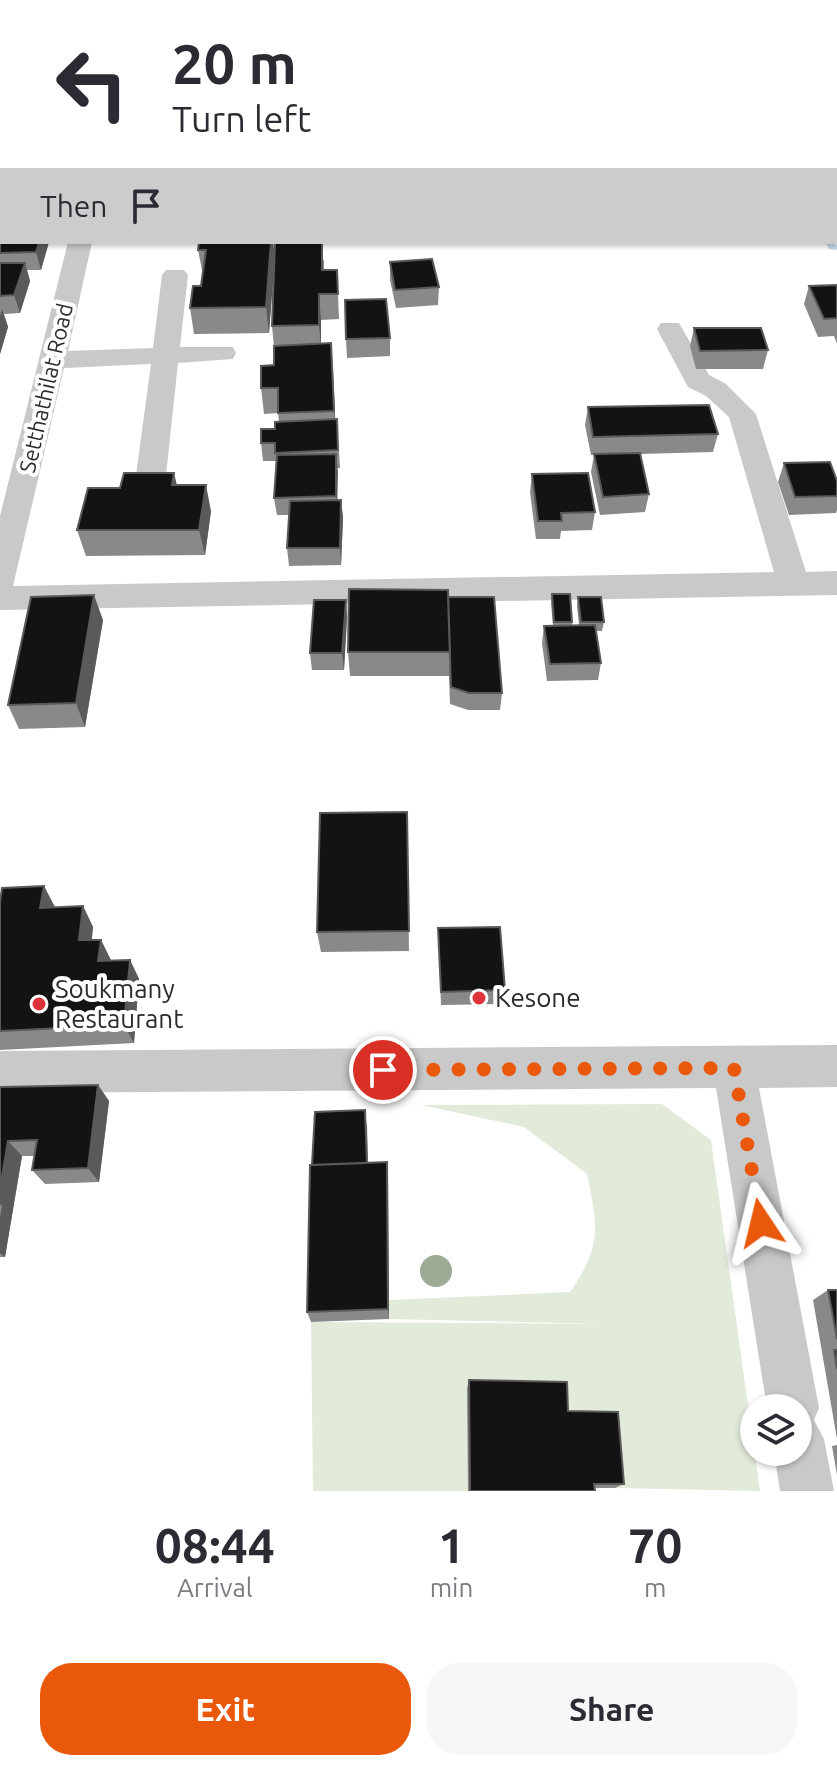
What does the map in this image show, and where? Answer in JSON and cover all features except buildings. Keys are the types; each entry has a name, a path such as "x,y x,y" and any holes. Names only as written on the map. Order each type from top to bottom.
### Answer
{"street":[{"name":"Setthathilat Road","path":"0,581 80,244"},
{"path":"151,475 175,275"},
{"path":"670,329 698,381 716,390 742,414 793,583"},
{"path":"53,360 223,353"},
{"path":"0,598 837,583"},
{"path":"0,1072 837,1066"},
{"path":"734,1068 791,1394"},
{"path":"803,1466 807,1491"}],"green space":[{"path":"662,1104 711,1140 746,1394 740,1394 740,1466 757,1466 760,1491 615,1488 610,1419 562,1417 468,1388 468,1491 313,1491 311,1322 610,1324 389,1319 389,1300 570,1292 588,1261 595,1235 587,1174 524,1127 421,1105"}],"waterway":[{"path":"830,244 837,248"}],"place":[{"name":"Kesone","path":"479,998"},
{"name":"Soukmany Restaurant","path":"39,1004"}],"route":[{"path":"383,1070 734,1068 761,1223"}]}
